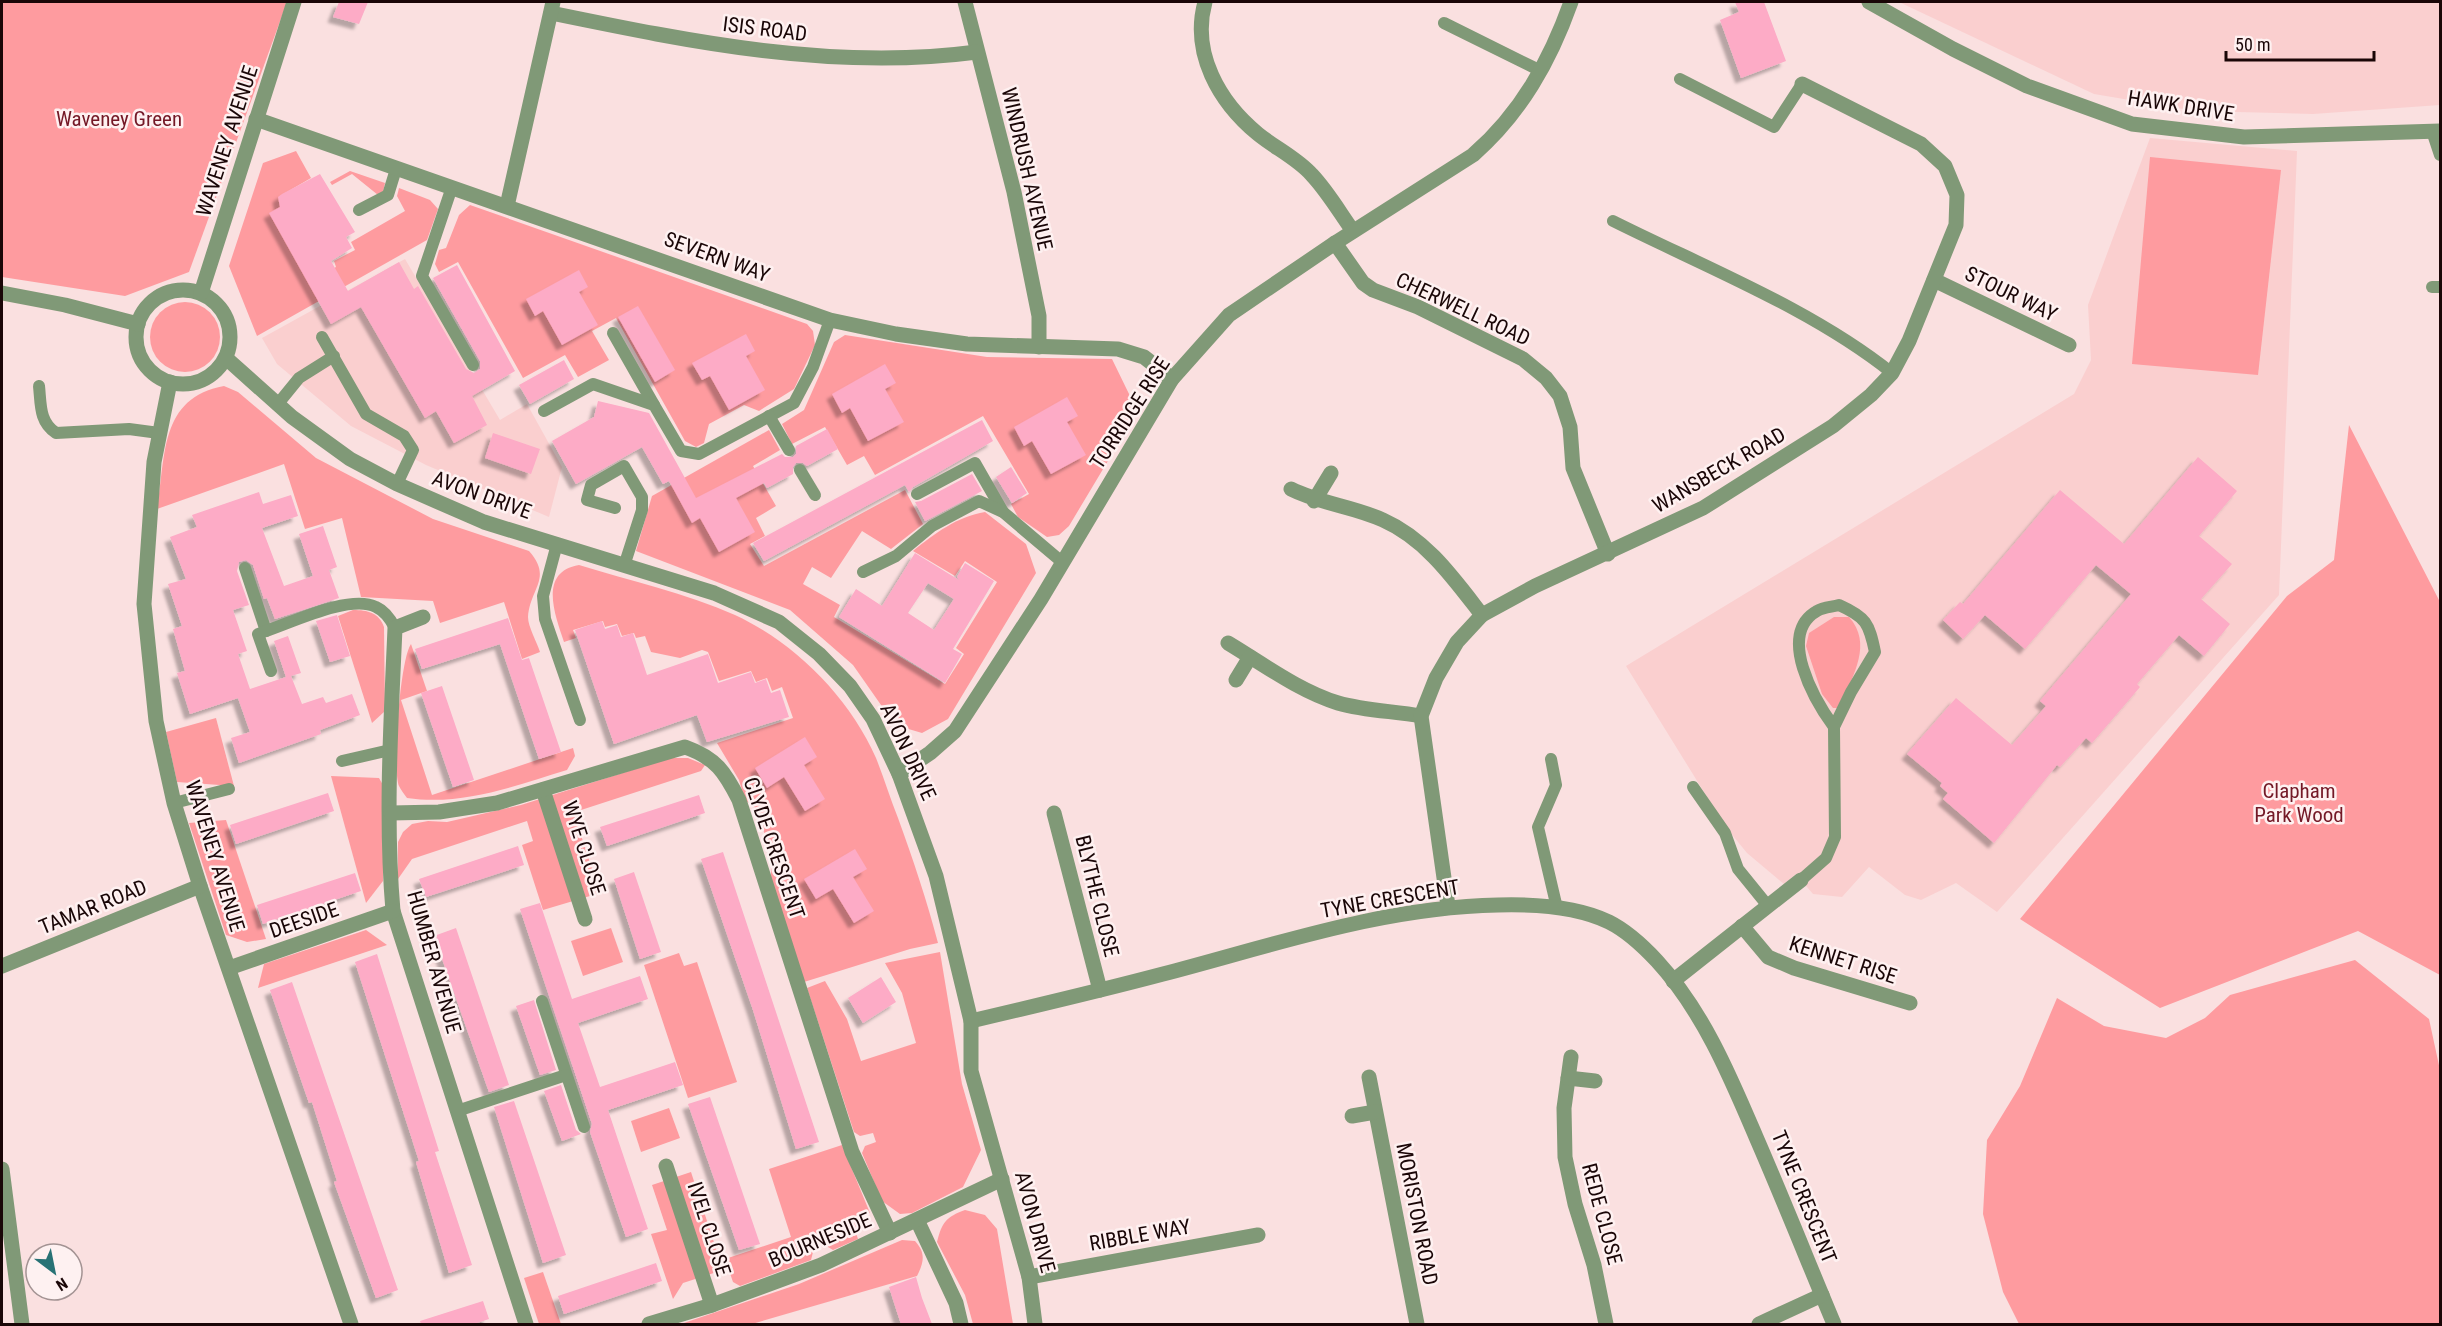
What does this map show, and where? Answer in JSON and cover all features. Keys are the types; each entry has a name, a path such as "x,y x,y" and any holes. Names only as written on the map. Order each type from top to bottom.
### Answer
{"street":[{"name":"WAVENEY AVENUE","path":"201,293 294,2"},
{"name":"WINDRUSH AVENUE","path":"965,2 1014,192 1039,316 1039,347"},
{"path":"1205,2 1200,19 1207,68 1228,106 1258,134 1313,176 1353,231"},
{"name":"TORRIDGE RISE","path":"899,774 930,753 955,731 1062,562 1172,379 1229,315 1353,231 1473,155 1489,141 1524,99 1541,72 1555,46 1571,2"},
{"name":"HAWK DRIVE","path":"1869,2 1953,49 2027,86 2132,124 2244,137 2436,131"},
{"name":"ISIS ROAD","path":"552,7 675,38 775,53 846,59 924,59 977,52"},
{"path":"507,206 552,7"},
{"name":"WANSBECK ROAD","path":"1448,906 1421,716 1436,678 1457,642 1482,615 1535,586 1703,508 1833,426 1871,395 1892,373 1909,341 1956,225 1957,195 1945,166 1921,144 1802,84"},
{"name":"SEVERN WAY","path":"256,119 830,320 896,334 967,344 1118,349 1144,357 1172,379"},
{"name":"CHERWELL ROAD","path":"1335,243 1363,283 1373,290 1418,307 1523,359 1546,378 1560,396 1570,427 1573,468 1608,554"},
{"name":"STOUR WAY","path":"1934,280 2069,345"},
{"path":"178,291 201,293 214,301 224,313 230,327 230,343 226,358 216,371 202,380 186,384 170,382 157,376 143,359 136,339 138,324 145,310 156,299 178,291"},
{"path":"2,293 65,305 138,324"},
{"name":"AVON DRIVE","path":"226,358 277,405 350,459 397,484 484,522 625,563 714,593 779,622 819,654 850,686 873,719 899,774 936,876 971,1021 971,1071 1029,1277 1035,1324"},
{"name":"WAVENEY AVENUE","path":"170,382 159,433 148,515 144,604 156,721 174,803 200,886 351,1324"},
{"path":"1314,501 1331,473"},
{"path":"1291,489 1314,501 1382,519 1407,533 1432,554 1482,615"},
{"path":"396,628 423,617"},
{"name":"HUMBER AVENUE","path":"396,628 390,750 390,877 393,911 526,1324"},
{"path":"1228,643 1309,691 1337,703 1372,711 1421,716"},
{"path":"1236,680 1250,657"},
{"name":"CLYDE CRESCENT","path":"391,813 440,812 497,803 686,747 705,754 725,774 739,800 852,1152 890,1233"},
{"name":"WYE CLOSE","path":"543,790 585,919"},
{"name":"BLYTHE CLOSE","path":"1054,813 1100,990"},
{"path":"1673,981 1801,880"},
{"name":"TAMAR ROAD","path":"2,966 200,886"},
{"name":"TYNE CRESCENT","path":"971,1021 1100,990 1365,920 1448,906 1522,904 1557,908 1608,921 1625,932 1656,959 1708,1035 1733,1082 1834,1324"},
{"name":"DEESIDE","path":"229,968 393,911"},
{"name":"KENNET RISE","path":"1742,926 1768,957 1794,968 1910,1003"},
{"name":"REDE CLOSE","path":"1571,1057 1564,1108 1565,1157 1575,1204 1594,1265 1606,1324"},
{"name":"MORISTON ROAD","path":"1369,1077 1418,1324"},
{"path":"1568,1078 1595,1081"},
{"path":"1352,1116 1375,1112"},
{"name":"IVEL CLOSE","path":"666,1166 712,1305"},
{"path":"2,1168 22,1324"},
{"name":"BOURNESIDE","path":"649,1324 712,1305 821,1265 1002,1179"},
{"path":"917,1220 956,1303 961,1324"},
{"name":"RIBBLE WAY","path":"1029,1277 1258,1235"},
{"path":"1759,1324 1822,1295"}],"lane":[{"path":"1444,23 1541,72"},
{"path":"1680,79 1774,127 1802,84"},
{"path":"2436,131 2440,155"},
{"path":"359,210 388,195 396,169"},
{"path":"452,187 422,276 472,365"},
{"path":"1613,221 1821,324 1868,354 1892,373"},
{"path":"613,333 681,451 699,454 794,403 813,367 830,320"},
{"path":"322,337 366,414 404,436 413,450 397,484"},
{"path":"277,405 299,378 334,356"},
{"path":"544,411 593,384 654,405"},
{"path":"39,386 42,418 56,433 129,429 159,433"},
{"path":"769,416 789,450"},
{"path":"917,494 975,463 1003,512"},
{"path":"615,508 586,500 591,485 624,466 642,497 642,510 625,563"},
{"path":"800,470 815,495"},
{"path":"863,572 897,556 932,526 979,501 1003,512 1062,562"},
{"path":"557,544 543,596 545,619 580,720"},
{"path":"245,568 266,631"},
{"path":"271,671 258,634 266,631 342,605 365,604 377,607 396,628"},
{"path":"1801,880 1826,858 1835,837 1834,727 1875,652 1870,629 1859,614 1839,605 1817,611 1803,624 1798,642 1808,681 1821,708 1834,727"},
{"path":"342,761 390,750"},
{"path":"1551,759 1556,785 1538,826 1557,908"},
{"path":"1693,787 1725,833 1738,869 1768,906"},
{"path":"174,803 229,789"},
{"path":"542,1001 584,1127"},
{"path":"457,1111 566,1075"}],"shaded area":[{"path":"1899,2 2440,2 2440,105 2313,114 2195,111 2094,94"},
{"path":"2150,138 2297,151 2279,595 1997,912 1956,883 1921,900 1905,895 1869,867 1842,897 1813,894 1796,874 1784,884 1747,853 1725,826 1626,666 2074,394 2091,360 2088,305"},
{"path":"405,259 500,420 527,404 562,467 549,517 426,465 351,426 277,364 262,338"}],"green space":[{"name":"Waveney Green","path":"2,2 287,2 189,272 125,296 2,277"},
{"path":"296,151 311,178 280,196 309,283 336,267 334,261 355,250 351,242 405,211 397,196 399,188 430,200 438,209 427,240 257,336 229,266 263,163"},
{"path":"2150,157 2281,170 2258,375 2132,364"},
{"path":"350,171 385,183 383,192 378,195 352,174 332,185 330,182"},
{"path":"470,205 807,324 813,331 815,345 794,389 759,411 744,405 709,424 704,443 696,447 685,441 616,318 592,331 609,360 578,377 565,355 523,378 458,262 439,272 435,264 439,250 446,248 459,215"},
{"path":"185,302 198,305 210,312 217,324 220,337 217,350 210,362 198,369 185,372 172,369 160,362 153,350 150,337 153,324 160,312 172,305"},
{"path":"845,335 987,357 1112,359 1130,396 1142,404 1069,526 1059,535 1047,537 1018,517 1011,504 1029,494 983,416 875,475 864,456 847,465 825,427 792,444 782,424 804,410 834,342"},
{"path":"224,386 238,392 316,458 433,519 529,551 536,560 540,576 528,621 540,652 522,659 504,602 440,623 433,601 361,597 342,518 305,529 284,464 157,509 165,450 177,416 187,403 203,393"},
{"name":"Clapham Park Wood","path":"2349,425 2440,602 2440,975 2358,931 2160,1008 2020,919 2287,596 2334,560"},
{"path":"769,430 780,450 753,466 776,506 756,518 765,536 750,544 764,566 905,490 923,524 891,549 862,531 831,578 812,567 803,584 840,605 834,617 945,684 964,654 956,648 997,582 965,561 955,576 913,551 938,532 965,517 985,512 1026,544 1036,573 948,719 922,733 895,725 853,665 790,610 636,551 652,496"},
{"path":"579,565 678,594 735,615 779,641 818,674 851,714 876,758 914,864 938,943 910,949 804,982 770,879 773,862 757,809 745,800 739,780 717,743 793,718 782,687 772,691 767,678 756,682 751,671 719,681 708,652 702,650 680,658 651,652 645,636 636,638 634,633 622,636 617,624 605,627 603,621 573,630 576,638 564,642 554,608 554,585 558,576 566,569"},
{"path":"353,610 372,613 379,618 384,627 385,711 372,723 338,616"},
{"path":"1834,617 1849,617 1860,638 1859,659 1838,708 1833,708 1822,694 1806,646 1809,633"},
{"path":"411,644 427,691 401,700 432,795 573,748 575,756 567,770 508,788 468,797 428,800 407,798 399,786 396,759 401,691 407,654"},
{"path":"216,718 234,786 177,782 166,732"},
{"path":"670,758 688,758 705,765 701,771 578,811 575,817 600,893 543,910 522,845 533,841 527,821 412,859 398,879 398,842 403,832 412,824 428,821 447,822 521,805"},
{"path":"331,776 379,778 383,785 383,881 366,903"},
{"path":"226,820 266,939 247,942 226,935 189,823"},
{"path":"611,928 623,962 583,976 571,941"},
{"path":"366,930 387,945 258,988 264,964"},
{"path":"940,952 962,1084 981,1150 963,1187 912,1213 900,1214 882,1201 862,1153 865,1146 876,1142 873,1133 860,1136 854,1132 807,988 825,981 847,1019 861,1061 916,1043 902,993 885,963"},
{"path":"679,953 684,966 697,962 737,1082 688,1098 644,965"},
{"path":"2355,960 2429,1019 2440,1070 2440,1324 2019,1324 2003,1292 1983,1214 1987,1140 2020,1086 2057,998 2104,1026 2166,1038 2205,1018 2230,995"},
{"path":"669,1108 680,1138 641,1152 631,1121"},
{"path":"842,1145 870,1213 862,1216 855,1230 858,1239 833,1250 823,1244 814,1248 811,1260 740,1286 733,1282 725,1259 791,1237 769,1169"},
{"path":"691,1172 723,1270 683,1283 673,1299 651,1234 667,1230 652,1185"},
{"path":"965,1210 985,1215 997,1229 1013,1324 973,1324 965,1295 937,1242 946,1221"},
{"path":"902,1240 915,1241 921,1250 922,1262 917,1276 752,1324 681,1324 799,1284"},
{"path":"543,1272 561,1324 539,1324 524,1278"}],"building":[{"path":"339,2 368,2 359,24 333,17"},
{"path":"1735,2 1764,2 1786,61 1741,78 1720,20 1739,12"},
{"path":"320,174 355,232 346,237 352,248 331,261 348,291 399,262 414,289 418,286 466,369 474,373 480,369 480,361 433,278 457,265 515,371 472,396 487,425 454,443 436,411 425,418 361,307 331,324 269,213 280,207 278,197"},
{"path":"579,270 588,287 579,292 598,325 562,345 543,311 535,316 526,299"},
{"path":"638,306 675,370 655,382 618,317"},
{"path":"746,334 755,351 746,356 765,390 729,410 710,376 702,380 692,363"},
{"path":"564,360 574,379 530,404 519,385"},
{"path":"885,364 896,383 885,389 904,422 868,441 850,408 842,413 832,394"},
{"path":"1067,397 1078,416 1067,422 1086,455 1051,474 1032,441 1024,446 1014,427"},
{"path":"598,401 649,413 696,498 782,454 785,457 793,457 796,454 796,446 827,429 838,449 807,466 803,463 796,463 793,467 793,474 767,488 764,483 736,498 755,532 719,552 700,518 692,523 669,481 663,484 642,447 576,484 552,441 594,417"},
{"path":"982,420 993,441 913,487 909,492 905,485 764,561 753,543"},
{"path":"493,433 540,449 531,474 485,458"},
{"path":"2198,457 2237,491 2199,536 2232,564 2201,599 2230,624 2204,656 2179,635 2137,684 2140,687 2092,743 2086,738 2060,767 2057,765 1994,843 1943,799 1948,793 1940,786 1942,783 1907,754 1956,698 2012,745 2046,706 2040,701 2131,594 2096,565 2025,649 1985,615 1963,639 1943,620 1960,602 1963,604 2060,490 2124,544"},
{"path":"1011,467 1027,493 1012,503 996,477"},
{"path":"972,474 982,491 925,521 915,502"},
{"path":"259,492 263,504 291,495 298,516 262,528 284,586 313,576 299,534 323,526 337,567 329,570 339,598 275,619 267,598 264,599 253,565 246,560 239,562 237,571 249,605 233,610 247,651 238,654 250,689 286,677 274,641 288,636 301,673 291,676 302,704 323,697 326,703 352,694 360,715 320,730 321,734 239,763 231,738 250,732 238,698 190,714 177,673 185,671 173,629 182,626 168,584 186,579 170,537 197,527 192,515"},
{"path":"915,553 959,580 957,577 965,563 994,581 953,649 962,654 945,683 839,617 856,589 882,606","holes":["928,583 954,599 934,630 908,613"]},
{"path":"337,615 350,656 330,662 316,621"},
{"path":"508,618 522,660 529,658 561,752 539,759 500,644 422,669 415,649"},
{"path":"602,621 605,629 617,625 621,637 633,633 647,675 708,654 718,683 751,672 755,683 766,679 771,693 780,690 789,717 707,742 697,715 614,744 575,630"},
{"path":"442,686 474,780 453,787 421,693"},
{"path":"805,737 817,757 804,765 825,799 805,811 784,777 767,788 755,768"},
{"path":"328,793 334,811 236,844 230,825"},
{"path":"699,795 705,813 607,846 600,827"},
{"path":"518,846 524,865 426,897 419,879"},
{"path":"855,849 867,869 853,877 874,911 854,923 833,889 816,899 804,879"},
{"path":"723,852 819,1142 796,1149 753,1010 701,859"},
{"path":"634,872 661,952 640,959 614,879"},
{"path":"355,873 361,891 263,924 257,905"},
{"path":"540,903 572,999 640,976 648,999 578,1023 600,1087 675,1062 683,1085 608,1110 648,1229 626,1237 590,1132 592,1124 520,909"},
{"path":"456,928 509,1085 489,1092 434,936"},
{"path":"377,954 439,1151 435,1152 472,1265 449,1273 416,1162 419,1161 355,962"},
{"path":"881,977 896,1002 863,1023 848,998"},
{"path":"292,982 398,1290 376,1298 334,1182 337,1181 312,1102 309,1103 270,990"},
{"path":"534,1000 556,1070 540,1075 516,1006"},
{"path":"561,1085 576,1130 581,1134 562,1141 544,1091"},
{"path":"710,1097 760,1244 739,1250 688,1104"},
{"path":"514,1101 566,1255 543,1263 494,1107"},
{"path":"656,1263 662,1281 564,1314 558,1296"},
{"path":"916,1277 932,1324 901,1324 889,1287"},
{"path":"483,1301 489,1319 474,1324 421,1324 420,1321"}]}
